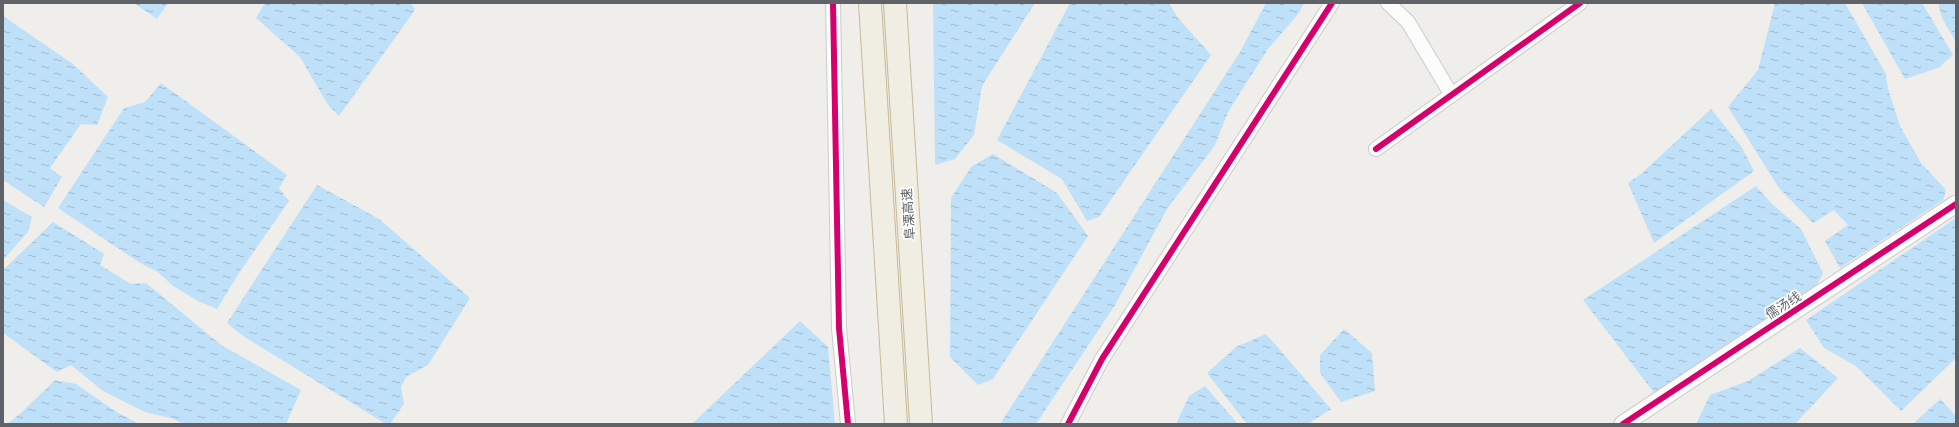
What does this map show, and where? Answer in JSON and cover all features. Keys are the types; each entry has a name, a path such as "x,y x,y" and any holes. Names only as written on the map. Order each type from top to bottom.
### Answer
{"highway":[{"name":"阜溧高速","path":"870,3 896,424"},
{"name":"阜溧高速","path":"895,3 921,424"}],"street":[{"path":"833,3 839,328 848,424"},
{"path":"1068,424 1102,359 1332,3"},
{"path":"1388,3 1408,22 1451,94"},
{"path":"1376,149 1580,3"},
{"name":"儒汤线","path":"1623,424 1956,204"}],"water":[{"path":"134,3 168,3 157,19"},
{"path":"265,3 411,3 415,10 339,116 328,105 300,57 256,18"},
{"path":"933,3 1035,3 982,86 974,135 955,159 935,165"},
{"path":"1070,3 1169,3 1178,18 1211,55 1099,217 1087,221 1062,179 997,140"},
{"path":"1266,3 1304,3 1299,13 1268,49 1228,112 1215,145 1167,209 1115,305 1036,424 1000,424 1240,52"},
{"path":"1775,3 1845,3 1886,74 1888,89 1900,126 1921,163 1946,190 1943,200 1840,268 1825,241 1848,225 1834,210 1813,223 1779,188 1728,107 1758,70"},
{"path":"1862,3 1922,3 1953,55 1938,68 1905,79"},
{"path":"1938,3 1956,3 1956,42 1942,18"},
{"path":"3,16 73,64 108,97 97,125 81,124 50,168 62,177 44,207 3,180"},
{"path":"161,83 287,175 279,188 289,201 239,273 217,309 198,301 173,286 158,272 140,263 58,208 124,108 145,102"},
{"path":"1711,109 1741,146 1754,171 1654,243 1628,183 1641,174"},
{"path":"993,154 1057,193 1088,236 993,379 978,385 950,357 951,198 971,167"},
{"path":"317,185 379,219 470,298 428,365 406,377 401,387 404,404 390,424 386,424 243,336 227,323"},
{"path":"1756,186 1772,204 1801,229 1823,273 1817,285 1655,394 1583,300"},
{"path":"3,200 32,217 28,232 3,260"},
{"path":"1956,218 1956,358 1901,411 1856,366 1824,348 1806,320"},
{"path":"53,222 104,254 100,265 131,284 146,283 221,345 301,390 286,424 183,424 174,419 145,412 103,391 71,365 57,372 3,333 3,270"},
{"path":"800,321 828,347 835,424 692,424"},
{"path":"1344,329 1372,353 1375,391 1341,402 1320,373 1320,355"},
{"path":"1266,334 1331,409 1308,424 1247,424 1207,373 1236,347"},
{"path":"1800,348 1838,378 1795,424 1696,424 1710,395 1748,381"},
{"path":"55,380 76,384 115,411 139,424 7,424 21,413"},
{"path":"1205,386 1238,424 1176,424 1189,396"},
{"path":"1940,399 1956,416 1956,424 1913,424"}],"cycle path":[{"path":"833,3 839,328 848,424"},
{"path":"1068,424 1102,359 1332,3"},
{"path":"1376,149 1580,3"},
{"path":"1623,424 1956,204"}]}
